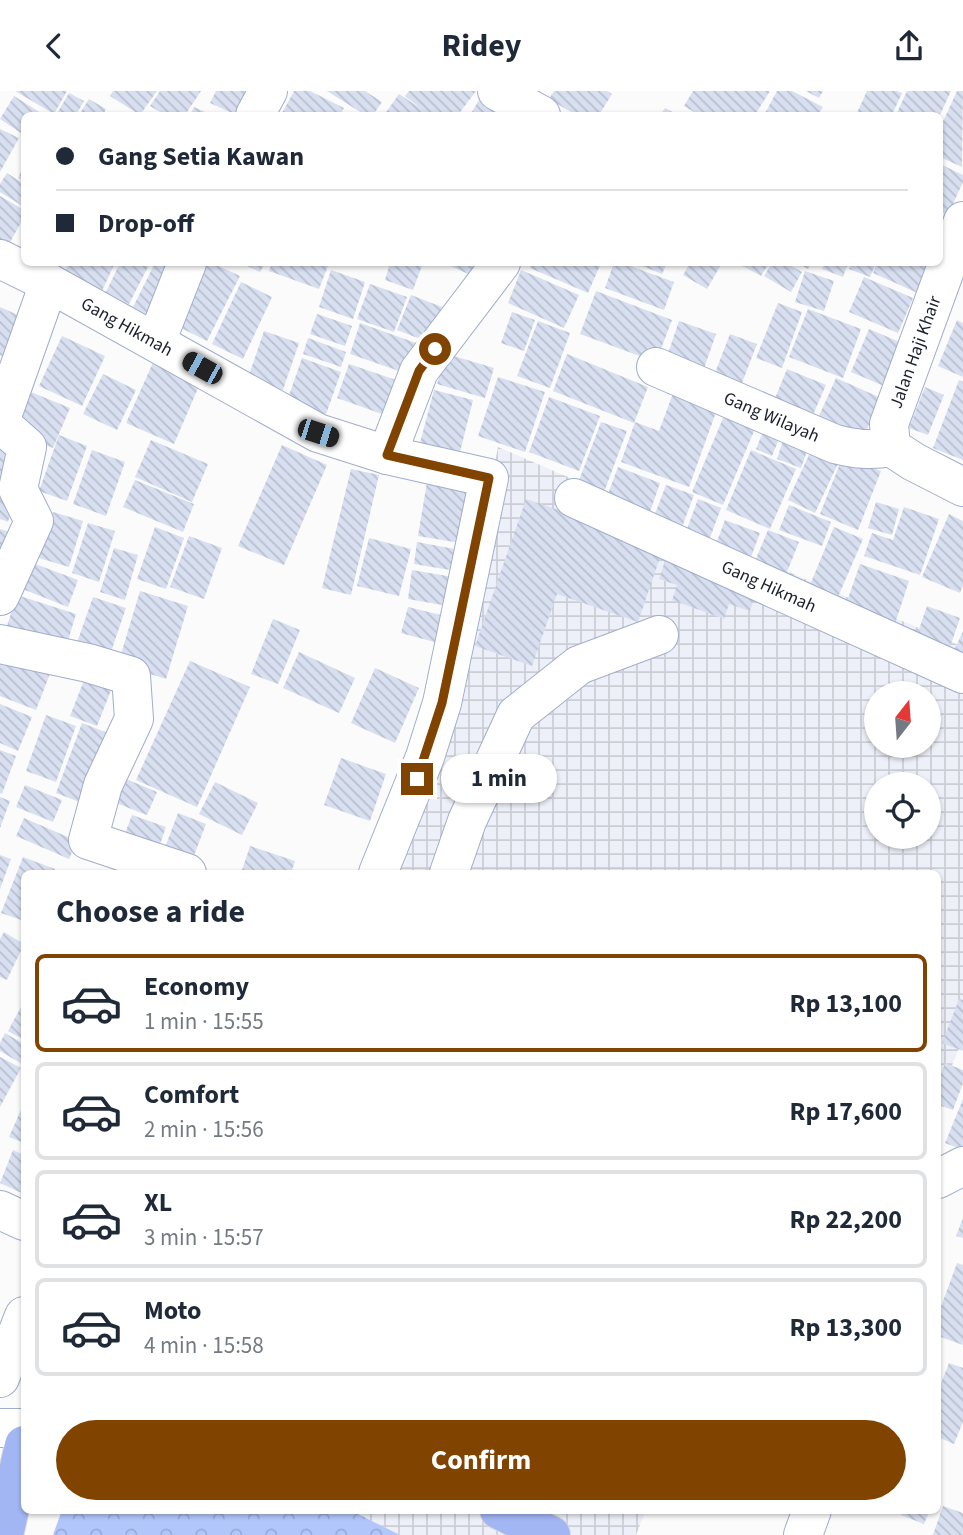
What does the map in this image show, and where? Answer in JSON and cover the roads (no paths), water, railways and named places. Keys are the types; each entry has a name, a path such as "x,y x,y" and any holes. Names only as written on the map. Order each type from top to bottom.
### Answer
{"main road":[{"path":"4,1535 21,1458"},
{"path":"510,1514 551,1535"}],"street":[{"path":"257,112 268,91"},
{"path":"497,91 536,112"},
{"name":"Jalan Haji Khair","path":"891,447 889,424 963,221"},
{"name":"Gang Hikmah","path":"0,259 49,283 318,433 387,455 489,478 442,703 425,758 379,870"},
{"path":"156,342 186,266"},
{"path":"387,455 419,371 499,266"},
{"path":"0,596 34,521 18,489 27,447 0,422 49,283"},
{"name":"Gang Wilayah","path":"656,367 835,444 872,451 891,447"},
{"path":"891,447 963,487"},
{"name":"Gang Hikmah","path":"574,498 963,674"},
{"path":"450,870 467,821 516,715 579,665 659,635"},
{"path":"0,644 88,663 131,676 134,719 103,785 88,840 178,870"},
{"path":"941,1177 963,1166"},
{"path":"0,1210 21,1220"},
{"path":"0,1378 21,1324"},
{"path":"0,1428 21,1428"},
{"path":"803,1535 811,1514"}]}
